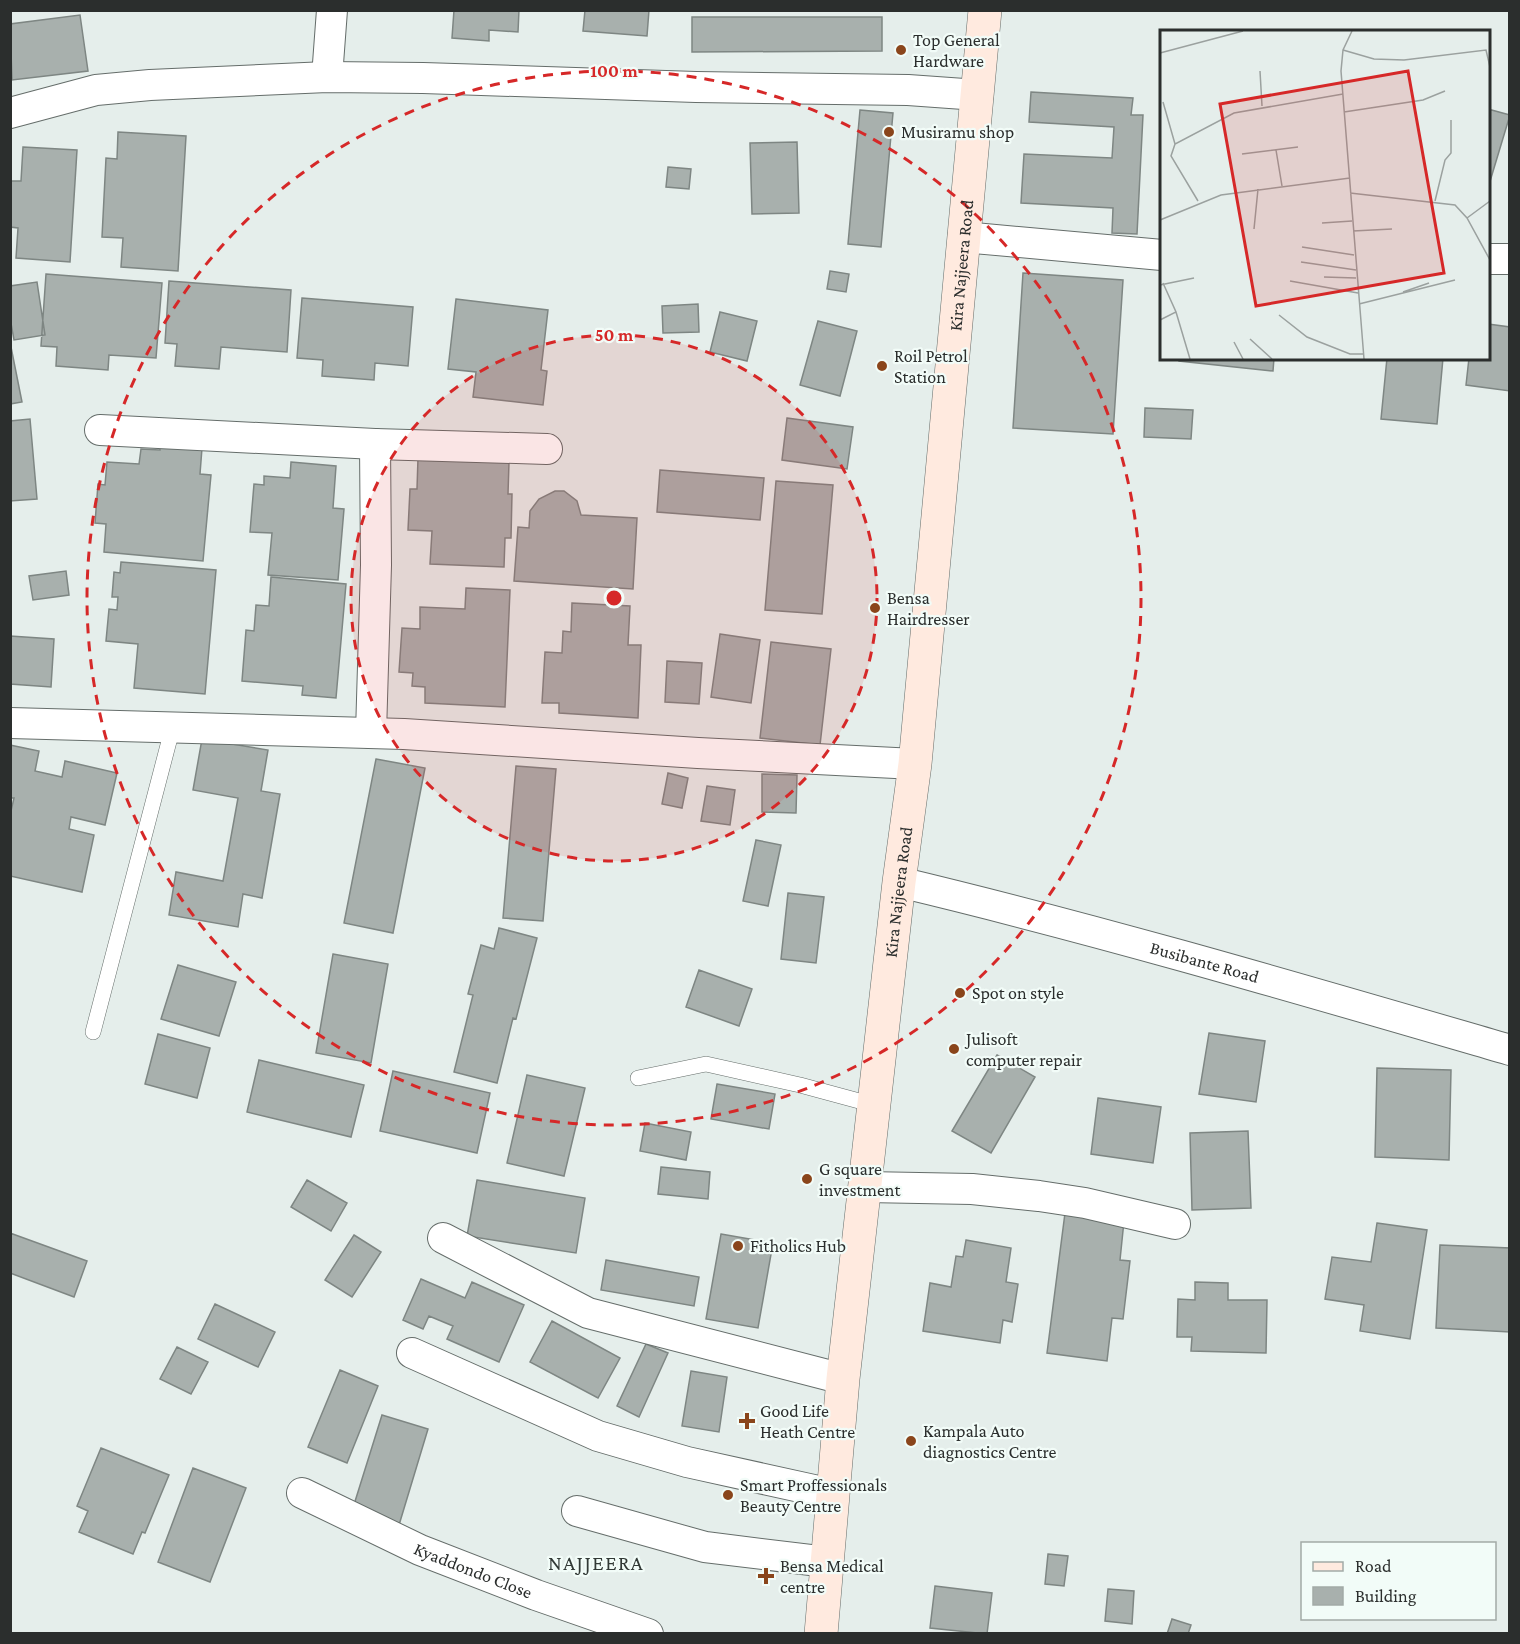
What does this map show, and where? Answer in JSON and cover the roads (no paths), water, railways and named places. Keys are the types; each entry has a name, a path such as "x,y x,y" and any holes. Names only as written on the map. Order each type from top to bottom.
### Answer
{"main road":[{"name":"Kira Najjeera Road","path":"821,1634 843,1379 898,882 915,764 985,10"}],"street":[{"path":"327,77 332,10"},
{"path":"10,113 96,90 150,85 327,77 908,90 978,95"},
{"path":"963,237 1160,255"},
{"path":"1490,259 1509,259"},
{"path":"100,430 375,444 547,449"},
{"path":"371,733 376,565 375,444"},
{"path":"10,723 371,733 915,764"},
{"name":"Busibante Road","path":"898,882 973,899 1263,978 1509,1050"},
{"path":"866,1187 972,1189 1039,1196 1085,1203 1175,1224"},
{"path":"443,1238 588,1313 843,1379"},
{"path":"412,1353 598,1436 687,1462 832,1494"},
{"name":"Kyaddondo Close","path":"302,1493 420,1550 536,1595 648,1634"},
{"path":"577,1511 705,1547 827,1562"}],"lane":[{"path":"93,1032 173,726"},
{"path":"638,1078 706,1064 800,1085 874,1105"}],"place":[{"name":"Top General Hardware","path":"901,50"},
{"name":"Musiramu shop","path":"889,132"},
{"name":"Roil Petrol Station","path":"882,366"},
{"name":"Bensa Hairdresser","path":"875,608"},
{"name":"Spot on style","path":"960,993"},
{"name":"Julisoft computer repair","path":"954,1049"},
{"name":"G square investment","path":"807,1179"},
{"name":"Fitholics Hub","path":"738,1246"},
{"name":"Good Life Heath Centre","path":"747,1421"},
{"name":"Kampala Auto diagnostics Centre","path":"911,1441"},
{"name":"Smart Proffessionals Beauty Centre","path":"728,1495"},
{"name":"Bensa Medical centre","path":"766,1576"}],"district":[{"name":"NAJJEERA","path":"596,1563"}]}
